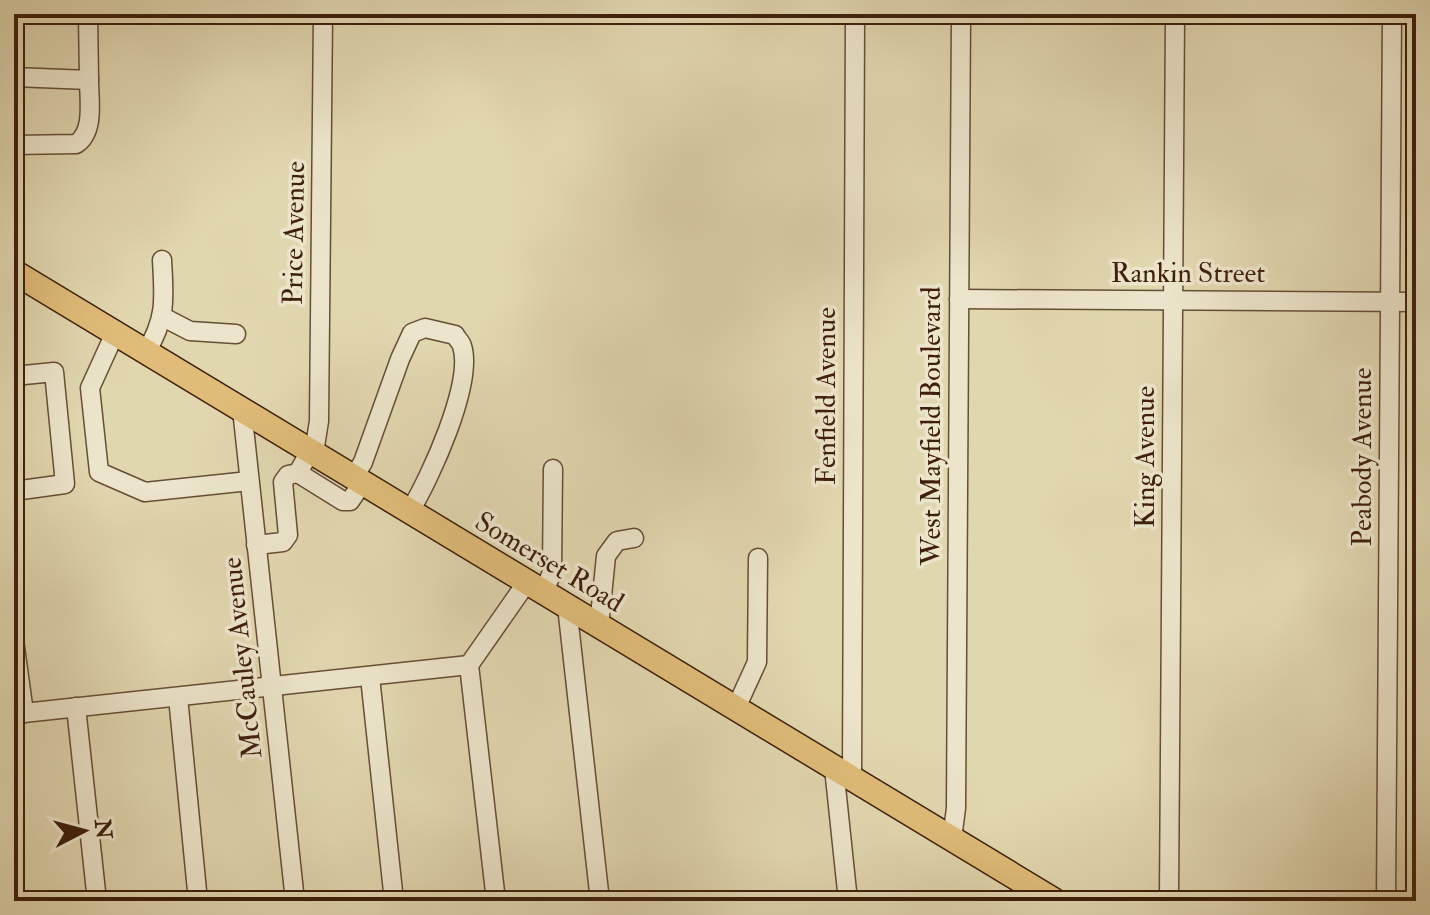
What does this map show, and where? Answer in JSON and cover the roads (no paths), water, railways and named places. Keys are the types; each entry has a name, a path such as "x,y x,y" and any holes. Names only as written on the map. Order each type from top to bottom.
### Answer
{"main road":[{"name":"Somerset Road","path":"14,272 1055,901"}],"street":[{"path":"14,145 76,144 84,139 88,125 88,14"},
{"name":"Price Avenue","path":"312,452 319,421 323,14"},
{"name":"Fenfield Avenue","path":"843,773 855,14"},
{"name":"West Mayfield Boulevard","path":"952,839 956,808 961,14"},
{"name":"King Avenue","path":"1169,901 1175,14"},
{"name":"Peabody Avenue","path":"1386,901 1392,14"},
{"path":"14,77 89,80"},
{"path":"146,352 163,317 162,260"},
{"name":"Rankin Street","path":"959,299 1416,302"},
{"path":"163,317 190,331 236,334"},
{"path":"256,545 283,542 288,535 283,482 288,475 298,473 343,501 350,501 400,359 412,333 425,328 455,335 462,346 463,381 434,467 410,511"},
{"path":"115,333 90,388 99,472 145,492 249,481"},
{"path":"14,376 54,372 65,484 14,491"},
{"name":"McCauley Avenue","path":"242,409 295,901"},
{"path":"298,473 312,452"},
{"path":"14,640 19,713 469,665 552,572 553,469"},
{"path":"599,626 606,556 617,541 634,538"},
{"path":"736,708 757,662 758,558"},
{"path":"567,606 600,901"},
{"path":"469,665 496,901"},
{"path":"370,677 394,901"},
{"path":"178,697 198,901"},
{"path":"76,707 97,901"},
{"path":"843,773 848,901"}]}
